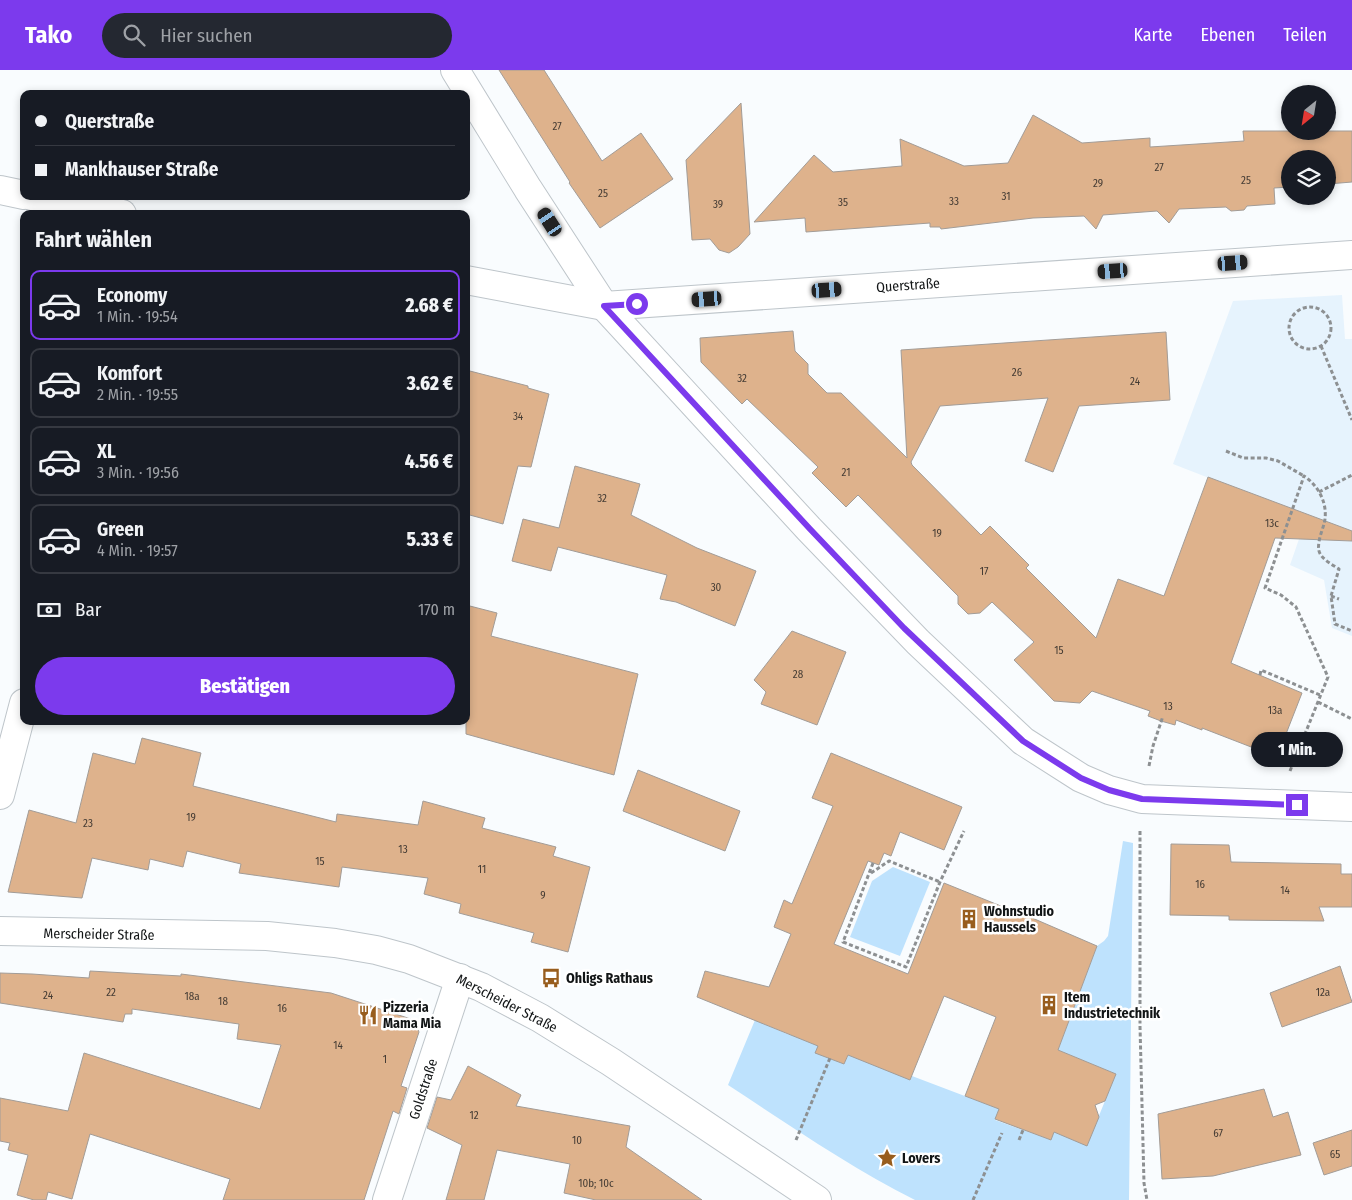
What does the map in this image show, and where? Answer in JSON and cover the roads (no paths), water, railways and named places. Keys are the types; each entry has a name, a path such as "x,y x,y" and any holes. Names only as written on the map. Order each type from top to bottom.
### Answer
{"street":[{"path":"455,70 467,90"},
{"path":"470,94 528,189 604,306 904,628 1023,741 1081,778 1109,790 1142,799 1352,807"},
{"path":"0,190 20,194"},
{"path":"52,200 102,210"},
{"name":"Querstraße","path":"470,281 604,306 1352,255"},
{"path":"0,795 20,718"},
{"name":"Merscheider Straße","path":"0,931 267,936 335,943 376,950 409,959 460,978 521,1007 575,1039 818,1200"},
{"name":"Goldstraße","path":"387,1200 460,978"}],"place":[{"name":"Wohnstudio Haussels","path":"969,919"},
{"name":"Ohligs Rathaus","path":"551,978"},
{"name":"Item Industrietechnik","path":"1049,1005"},
{"name":"Pizzeria Mama Mia","path":"368,1015"},
{"name":"Lovers","path":"887,1158"}]}
